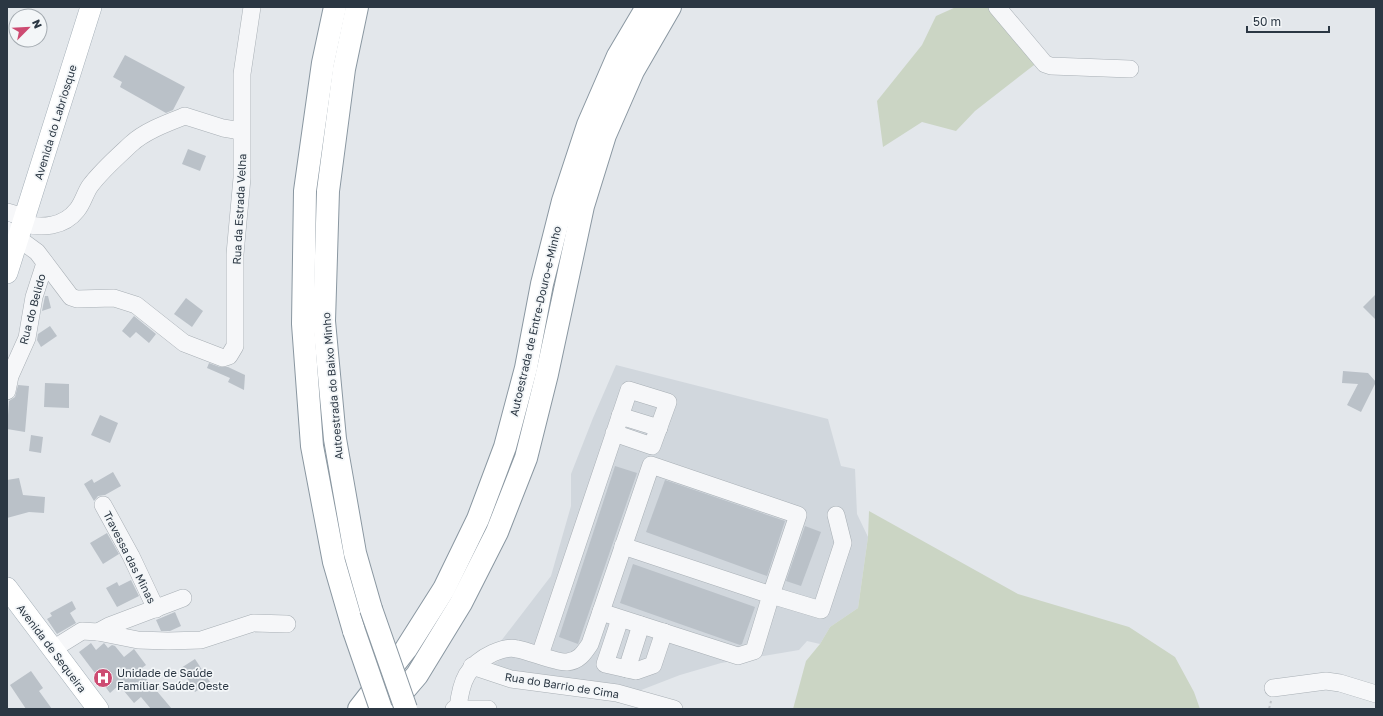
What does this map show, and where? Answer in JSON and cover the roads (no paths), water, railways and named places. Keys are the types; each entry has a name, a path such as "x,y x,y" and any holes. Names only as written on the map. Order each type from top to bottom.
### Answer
{"highway":[{"name":"Autoestrada do Baixo Minho","path":"335,7 323,63 305,191 303,324 312,446 334,562 354,631 381,709"},
{"name":"Autoestrada do Baixo Minho","path":"357,7 344,69 328,192 324,321 335,440 355,554 371,609 406,709"},
{"name":"Autoestrada de Entre-Douro-e-Minho","path":"359,709 406,648 440,596 478,519 505,447 524,375 542,284 562,200 588,125 618,56 647,7"},
{"name":"Autoestrada de Entre-Douro-e-Minho","path":"388,709 417,675 457,609 497,532 526,458 548,374 583,206 605,135 633,71 670,7"}],"main road":[{"name":"Avenida do Labriosque","path":"15,224 91,7"},
{"path":"7,273 15,224"},
{"name":"Avenida de Sequeira","path":"7,588 98,709"}],"street":[{"name":"Rua da Estrada Velha","path":"45,263 71,297 77,300 114,298 136,305 184,343 223,358 233,352 235,346 235,254 242,178 242,74 252,7"},
{"path":"997,7 1044,64 1051,66 1130,70"},
{"path":"15,224 34,227 63,222 70,218 78,209 90,186 132,143 144,134 185,116 223,128 241,131"},
{"name":"Rua do Belido","path":"7,391 10,376 27,338 34,297 45,263 15,224"},
{"path":"540,655 614,433 629,390 668,402 652,446 614,433"},
{"path":"620,416 658,428"},
{"path":"488,709 456,709 460,689 465,676 472,666 483,658 500,650 516,648 567,662 581,657 590,644 651,465 798,515 754,651 738,656 601,612"},
{"name":"Travessa das Minas","path":"103,505 131,556 156,609"},
{"path":"623,546 821,610 843,543 836,515"},
{"name":"Travessa das Minas","path":"98,632 109,626 183,598"},
{"path":"620,619 605,664 636,671 653,665 664,632"},
{"path":"53,649 82,631 98,632 138,640 201,640 253,623 287,624"},
{"path":"627,669 641,625"},
{"name":"Rua do Barrio de Cima","path":"472,666 511,679 617,693 674,709"},
{"path":"1273,688 1326,681 1340,683 1376,694"}],"place":[{"name":"Unidade de Saúde Familiar Saúde Oeste","path":"103,678"}]}
